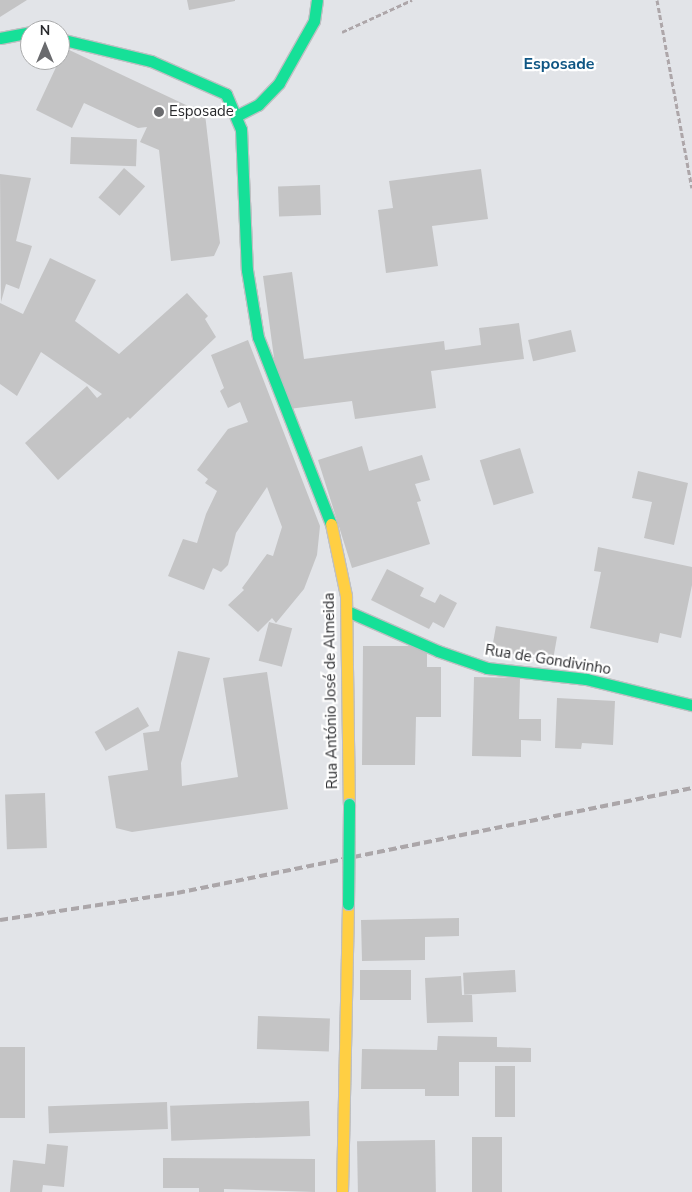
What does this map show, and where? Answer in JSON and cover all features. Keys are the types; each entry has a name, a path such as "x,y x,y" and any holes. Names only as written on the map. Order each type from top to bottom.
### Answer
{"main road":[{"path":"236,116 258,105 283,78 314,21 317,0"},
{"path":"0,38 20,34"},
{"name":"Rua António José de Almeida","path":"70,41 151,61 226,94 241,129 247,270 258,337 332,527 347,611 349,804 342,1192"},
{"name":"Rua de Gondivinho","path":"347,611 438,651 487,668 586,679 692,705"}],"path":[{"path":"333,36 412,0"},
{"path":"657,0 692,188"}],"building":[{"path":"0,0 27,0 0,17"},
{"path":"187,0 235,0 235,1 189,10"},
{"path":"70,50 205,114 220,243 214,256 171,261 159,150 140,142 147,127 138,128 84,103 72,128 36,110 55,70 70,70"},
{"path":"71,137 137,139 136,166 70,164"},
{"path":"124,168 145,186 120,216 98,197"},
{"path":"481,169 488,219 432,226 438,266 386,273 378,210 393,208 389,181"},
{"path":"0,174 31,178 16,241 32,246 19,289 6,284 1,302"},
{"path":"320,185 321,215 279,216 278,186"},
{"path":"50,258 96,280 75,321 119,354 187,293 208,316 205,319 216,337 130,419 128,417 58,480 25,443 87,386 97,398 102,394 41,352 17,396 0,384 0,303 23,314"},
{"path":"292,272 304,359 444,341 445,350 481,345 479,328 519,323 524,359 431,371 436,408 355,419 352,401 281,410 263,276"},
{"path":"571,330 576,351 533,361 528,340"},
{"path":"248,340 320,526 317,555 304,589 276,623 272,618 258,632 228,605 244,590 242,588 267,554 273,556 282,527 267,487 236,533 228,565 221,572 213,568 204,590 168,576 183,539 197,543 206,514 217,491 205,483 208,479 197,470 228,429 248,422 240,402 228,408 220,391 224,388 211,355"},
{"path":"362,446 369,471 422,455 430,480 415,484 421,501 417,502 430,544 352,568 318,460"},
{"path":"520,448 534,493 494,505 480,460"},
{"path":"638,471 688,483 674,545 644,538 652,502 632,498"},
{"path":"598,547 692,567 692,585 681,638 660,633 658,643 590,628 601,572 594,571"},
{"path":"387,569 424,588 420,596 435,603 440,594 457,603 444,628 433,622 429,629 371,600"},
{"path":"269,622 292,628 282,667 259,661"},
{"path":"496,626 557,637 553,661 492,651"},
{"path":"363,646 427,646 427,667 441,667 441,717 416,717 415,765 362,765"},
{"path":"178,651 210,658 181,763 182,786 238,777 223,678 267,672 288,809 132,832 116,828 108,776 148,770 143,733 159,731"},
{"path":"474,677 520,678 519,719 541,719 541,741 521,740 521,757 472,756"},
{"path":"557,698 615,701 613,745 582,743 581,749 555,748"},
{"path":"138,707 149,726 106,751 95,732"},
{"path":"45,793 47,848 7,849 5,794"},
{"path":"459,918 459,936 425,937 425,960 362,961 361,920"},
{"path":"360,970 411,970 411,1000 360,1000"},
{"path":"515,970 516,992 464,995 463,973"},
{"path":"461,976 462,995 472,995 473,1022 427,1023 425,978"},
{"path":"258,1016 330,1019 329,1051 257,1049"},
{"path":"438,1036 497,1037 497,1047 531,1048 531,1062 459,1062 459,1096 425,1096 425,1089 361,1089 362,1049 437,1050"},
{"path":"0,1047 25,1047 25,1118 0,1118"},
{"path":"495,1066 515,1066 515,1117 495,1117"},
{"path":"309,1101 310,1136 171,1141 170,1106"},
{"path":"167,1102 168,1129 49,1133 48,1106"},
{"path":"472,1137 502,1137 502,1192 472,1192"},
{"path":"435,1140 436,1192 358,1192 357,1141"},
{"path":"47,1144 68,1146 64,1187 43,1185 42,1192 10,1192 13,1160 45,1164"},
{"path":"163,1158 315,1159 315,1192 224,1189 224,1192 199,1192 199,1188 163,1188"}],"railway":[{"path":"0,920 177,893 692,788"}],"traffic: fast":[{"path":"236,116 258,105 279,83 314,21 317,0"},
{"path":"0,38 20,34"},
{"path":"70,41 151,61 226,94 241,129 247,270 258,337 331,524"},
{"path":"347,611 438,651 487,668 586,679 692,705"},
{"path":"348,904 349,804"}],"traffic: slow":[{"path":"331,524 346,596 349,804"},
{"path":"342,1192 348,904"}],"place":[{"name":"Esposade","path":"159,112"}],"district":[{"name":"Esposade","path":"559,64"}]}
